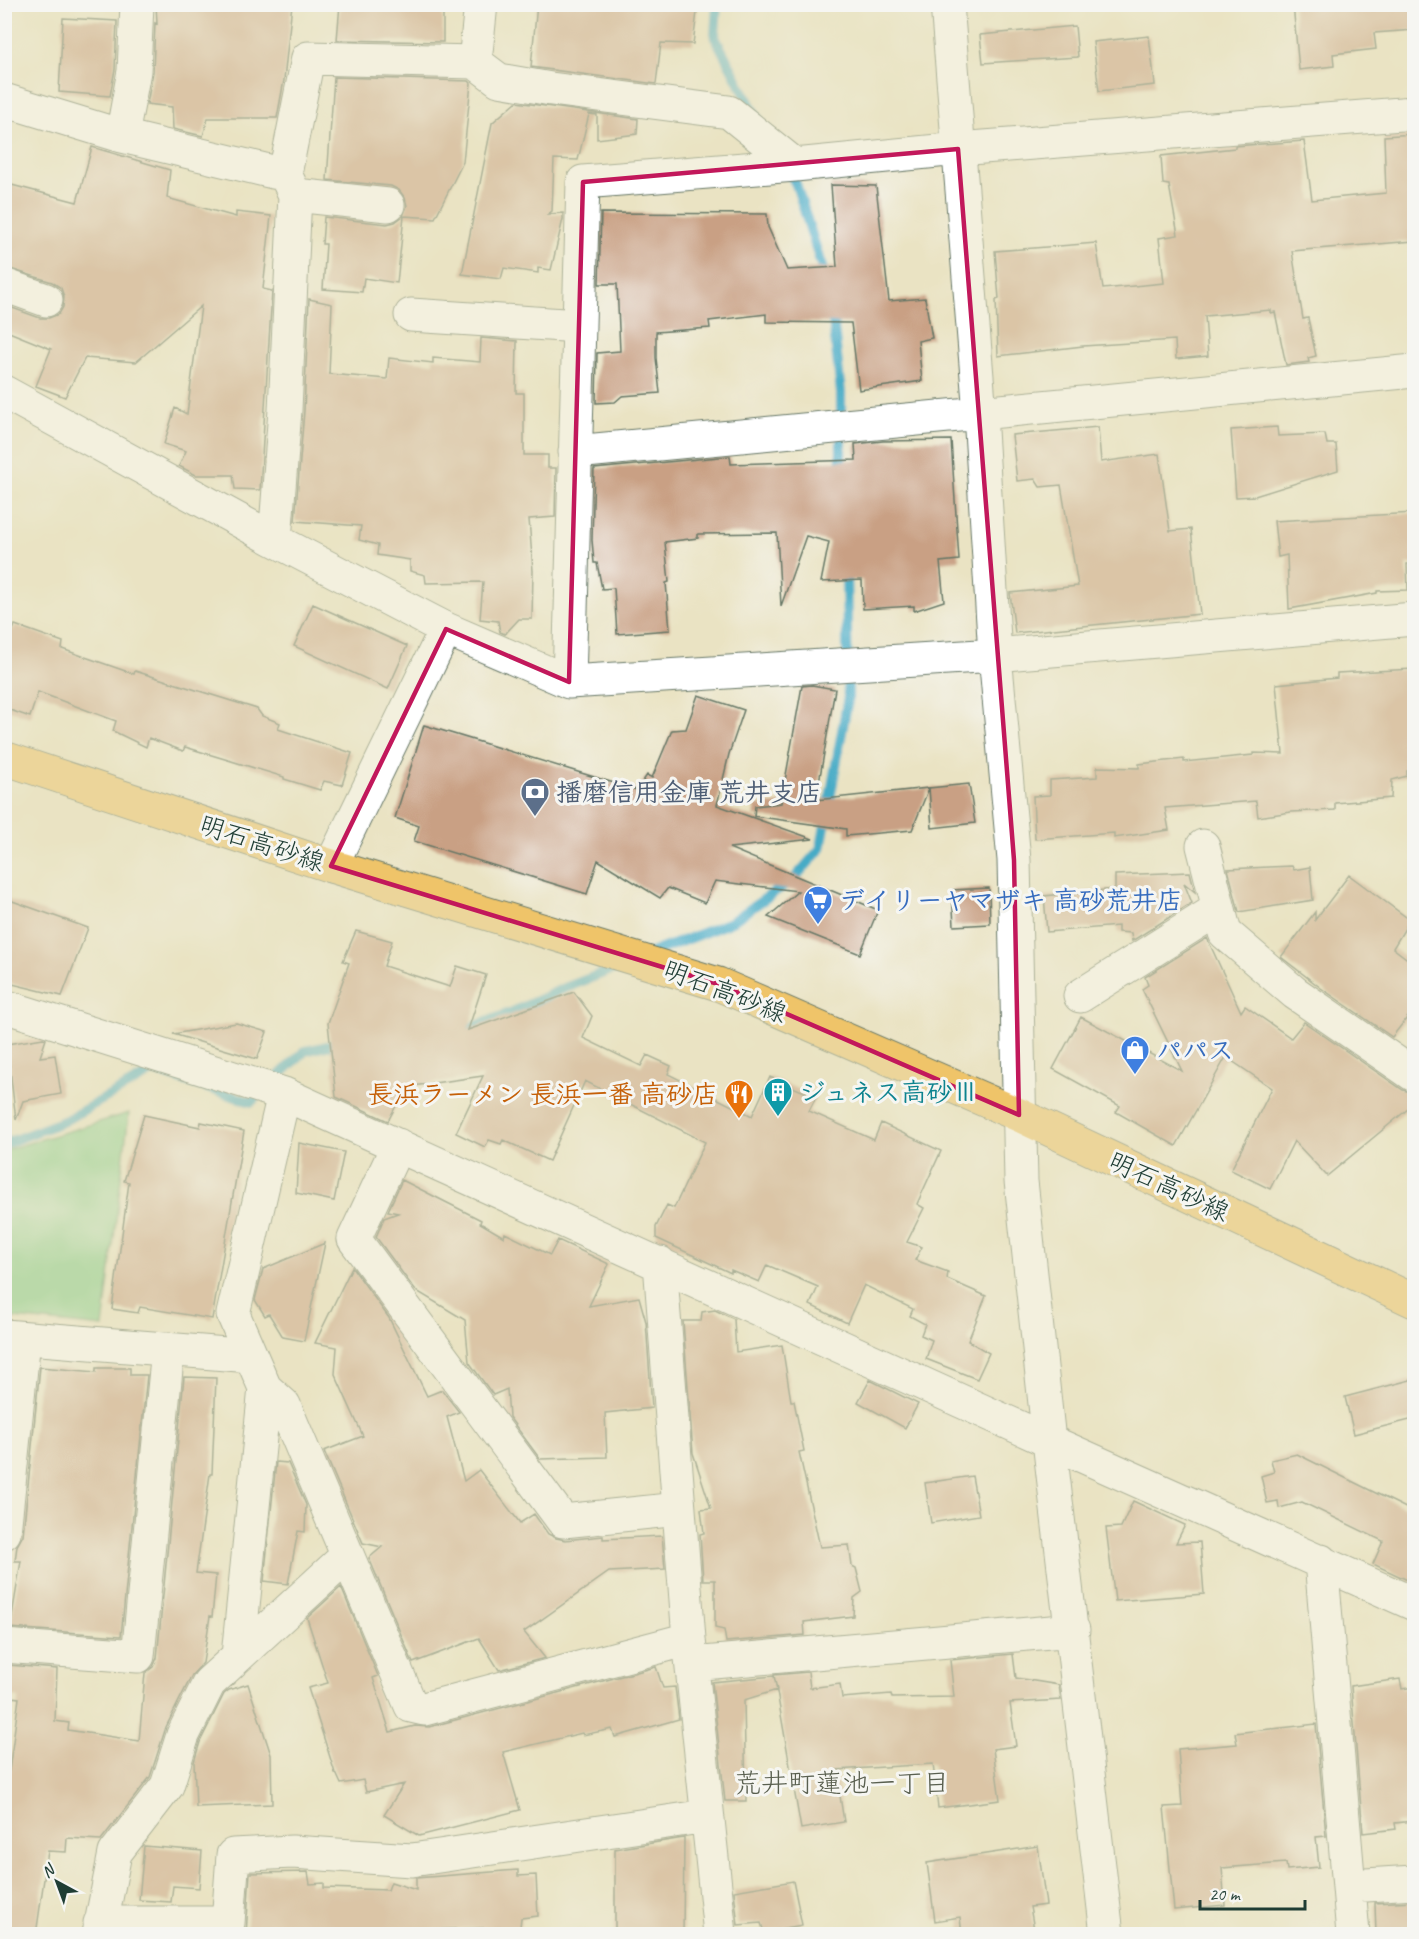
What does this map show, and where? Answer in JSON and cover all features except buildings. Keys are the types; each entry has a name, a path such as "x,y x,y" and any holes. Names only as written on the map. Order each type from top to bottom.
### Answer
{"main road":[{"name":"明石高砂線","path":"4,758 331,866 718,984 1019,1115 1414,1301"}],"street":[{"path":"122,136 134,70 137,4"},
{"path":"475,62 481,4"},
{"path":"947,4 980,414 995,655 1014,860 1022,1181 1049,1442 1107,1935"},
{"path":"275,540 285,411 290,184 308,58 475,62 499,80 509,82 619,99 729,111 795,165"},
{"path":"4,99 122,136 273,172 290,184 388,205"},
{"path":"570,682 583,182 795,165 958,148 1414,113"},
{"path":"4,285 46,300"},
{"path":"411,315 579,326"},
{"path":"575,452 1414,371"},
{"path":"4,392 275,540 446,629 570,682 995,655 1414,619"},
{"path":"331,866 446,629"},
{"path":"1203,846 1225,933 1295,993 1414,1075"},
{"path":"1080,996 1218,909"},
{"path":"4,1006 284,1094 660,1263 1049,1442 1414,1604"},
{"path":"284,1094 233,1314 265,1388 284,1404 411,1706 424,1709 691,1651 1072,1630"},
{"path":"398,1145 354,1239 563,1521 679,1509"},
{"path":"660,1263 691,1651 720,1935"},
{"path":"4,1533 14,1338 251,1356"},
{"path":"4,1646 138,1656 168,1349"},
{"path":"238,1656 265,1388"},
{"path":"347,1556 209,1683 183,1735 167,1786 116,1853 100,1929 228,1923 233,1855 292,1852 412,1860 707,1816"},
{"path":"1321,1561 1353,1935"},
{"path":"1350,1886 1414,1882"}],"highlighted area":[{"path":"958,149 1014,860 1019,1115 718,984 331,866 446,629 569,682 583,182"}],"green space":[{"path":"129,1113 103,1327 5,1317 5,1150"}],"waterway":[{"path":"717,4 715,37 760,123"},
{"path":"788,170 796,184 826,280"},
{"path":"832,310 841,393 841,474"},
{"path":"649,954 731,922 795,878 821,848 848,698 846,567"},
{"path":"455,1034 624,965"},
{"path":"4,1144 64,1121 154,1071 251,1102 305,1051 344,1042"}],"place":[{"name":"播磨信用金庫 荒井支店","path":"535,818"},
{"name":"デイリーヤマザキ 高砂荒井店","path":"818,926"},
{"name":"パパス","path":"1135,1076"},
{"name":"ジュネス高砂Ⅲ","path":"778,1118"},
{"name":"長浜ラーメン 長浜一番 高砂店","path":"739,1120"}],"district":[{"name":"荒井町蓮池一丁目","path":"842,1783"}]}
